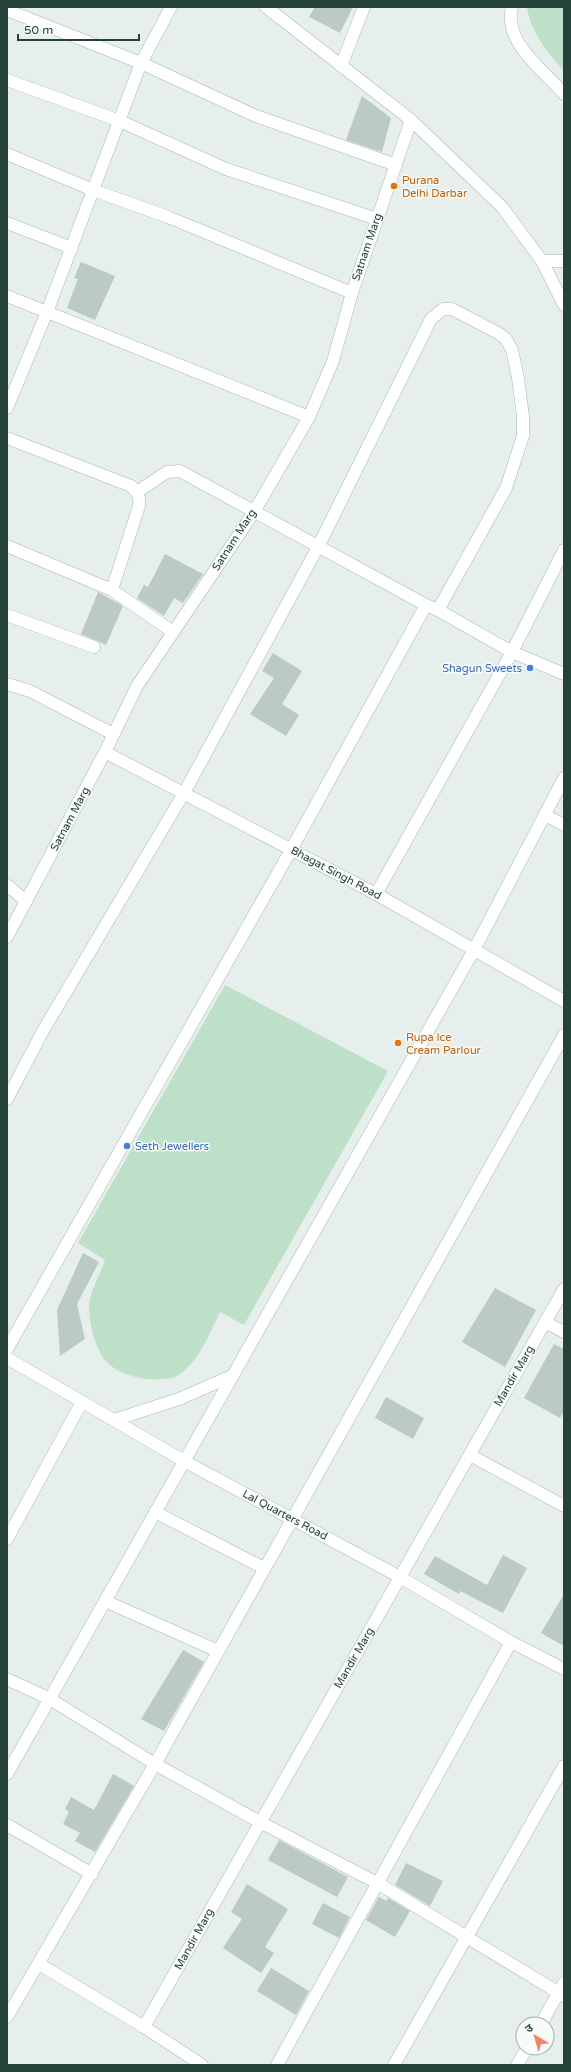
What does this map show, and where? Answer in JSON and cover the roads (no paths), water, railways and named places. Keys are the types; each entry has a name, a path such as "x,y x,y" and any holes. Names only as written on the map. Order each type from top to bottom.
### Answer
{"street":[{"path":"7,408 72,248 141,63 170,7"},
{"path":"266,7 411,120 502,207 542,261 564,305"},
{"path":"341,66 364,7"},
{"path":"512,7 510,15 516,39 529,57 564,94"},
{"path":"7,10 141,63 256,116 396,165"},
{"path":"7,80 120,121 226,169 377,219"},
{"name":"Satnam Marg","path":"7,938 105,752 137,686 254,512 309,417 333,361 352,293 411,120"},
{"path":"7,154 93,190 168,217 352,293"},
{"path":"7,223 72,248"},
{"path":"542,261 564,261"},
{"path":"7,296 309,417"},
{"path":"7,1099 44,1029 184,794 318,547 431,319 444,309 452,309 478,322 506,340 512,350 518,378 523,436 506,488 438,610"},
{"path":"7,438 131,486 137,492 140,497 139,506 112,590"},
{"path":"137,492 168,472 180,471 318,547 438,610 512,652 564,674"},
{"path":"7,546 112,590 173,632"},
{"path":"376,894 512,652 564,550"},
{"path":"7,1349 291,850 426,605"},
{"path":"7,615 94,647"},
{"path":"7,684 30,691 113,734"},
{"name":"Bhagat Singh Road","path":"105,752 376,894 564,1000"},
{"path":"7,1774 474,950 564,778"},
{"path":"545,815 564,825"},
{"path":"7,885 26,901"},
{"path":"7,2017 155,1764 564,1035"},
{"name":"Mandir Marg","path":"144,2027 564,1289"},
{"path":"546,1322 564,1332"},
{"name":"Lal Quarters Road","path":"7,1358 184,1461 400,1577 511,1642 564,1669"},
{"path":"114,1420 179,1399 232,1376"},
{"path":"7,1539 82,1402"},
{"path":"470,1455 564,1506"},
{"path":"155,1512 264,1568"},
{"path":"105,1601 218,1651"},
{"path":"277,2065 379,1884 511,1642"},
{"path":"7,1679 50,1699 155,1764 260,1822 379,1884 467,1939 562,1991 546,2016"},
{"path":"394,2065 564,1766"},
{"path":"7,1825 92,1874"},
{"path":"39,1964 144,2027 202,2065"},
{"path":"517,2065 522,2056"}],"place":[{"name":"Purana Delhi Darbar","path":"394,186"},
{"name":"Shagun Sweets","path":"530,668"},
{"name":"Rupa Ice Cream Parlour","path":"398,1043"},
{"name":"Seth Jewellers","path":"127,1146"}]}
